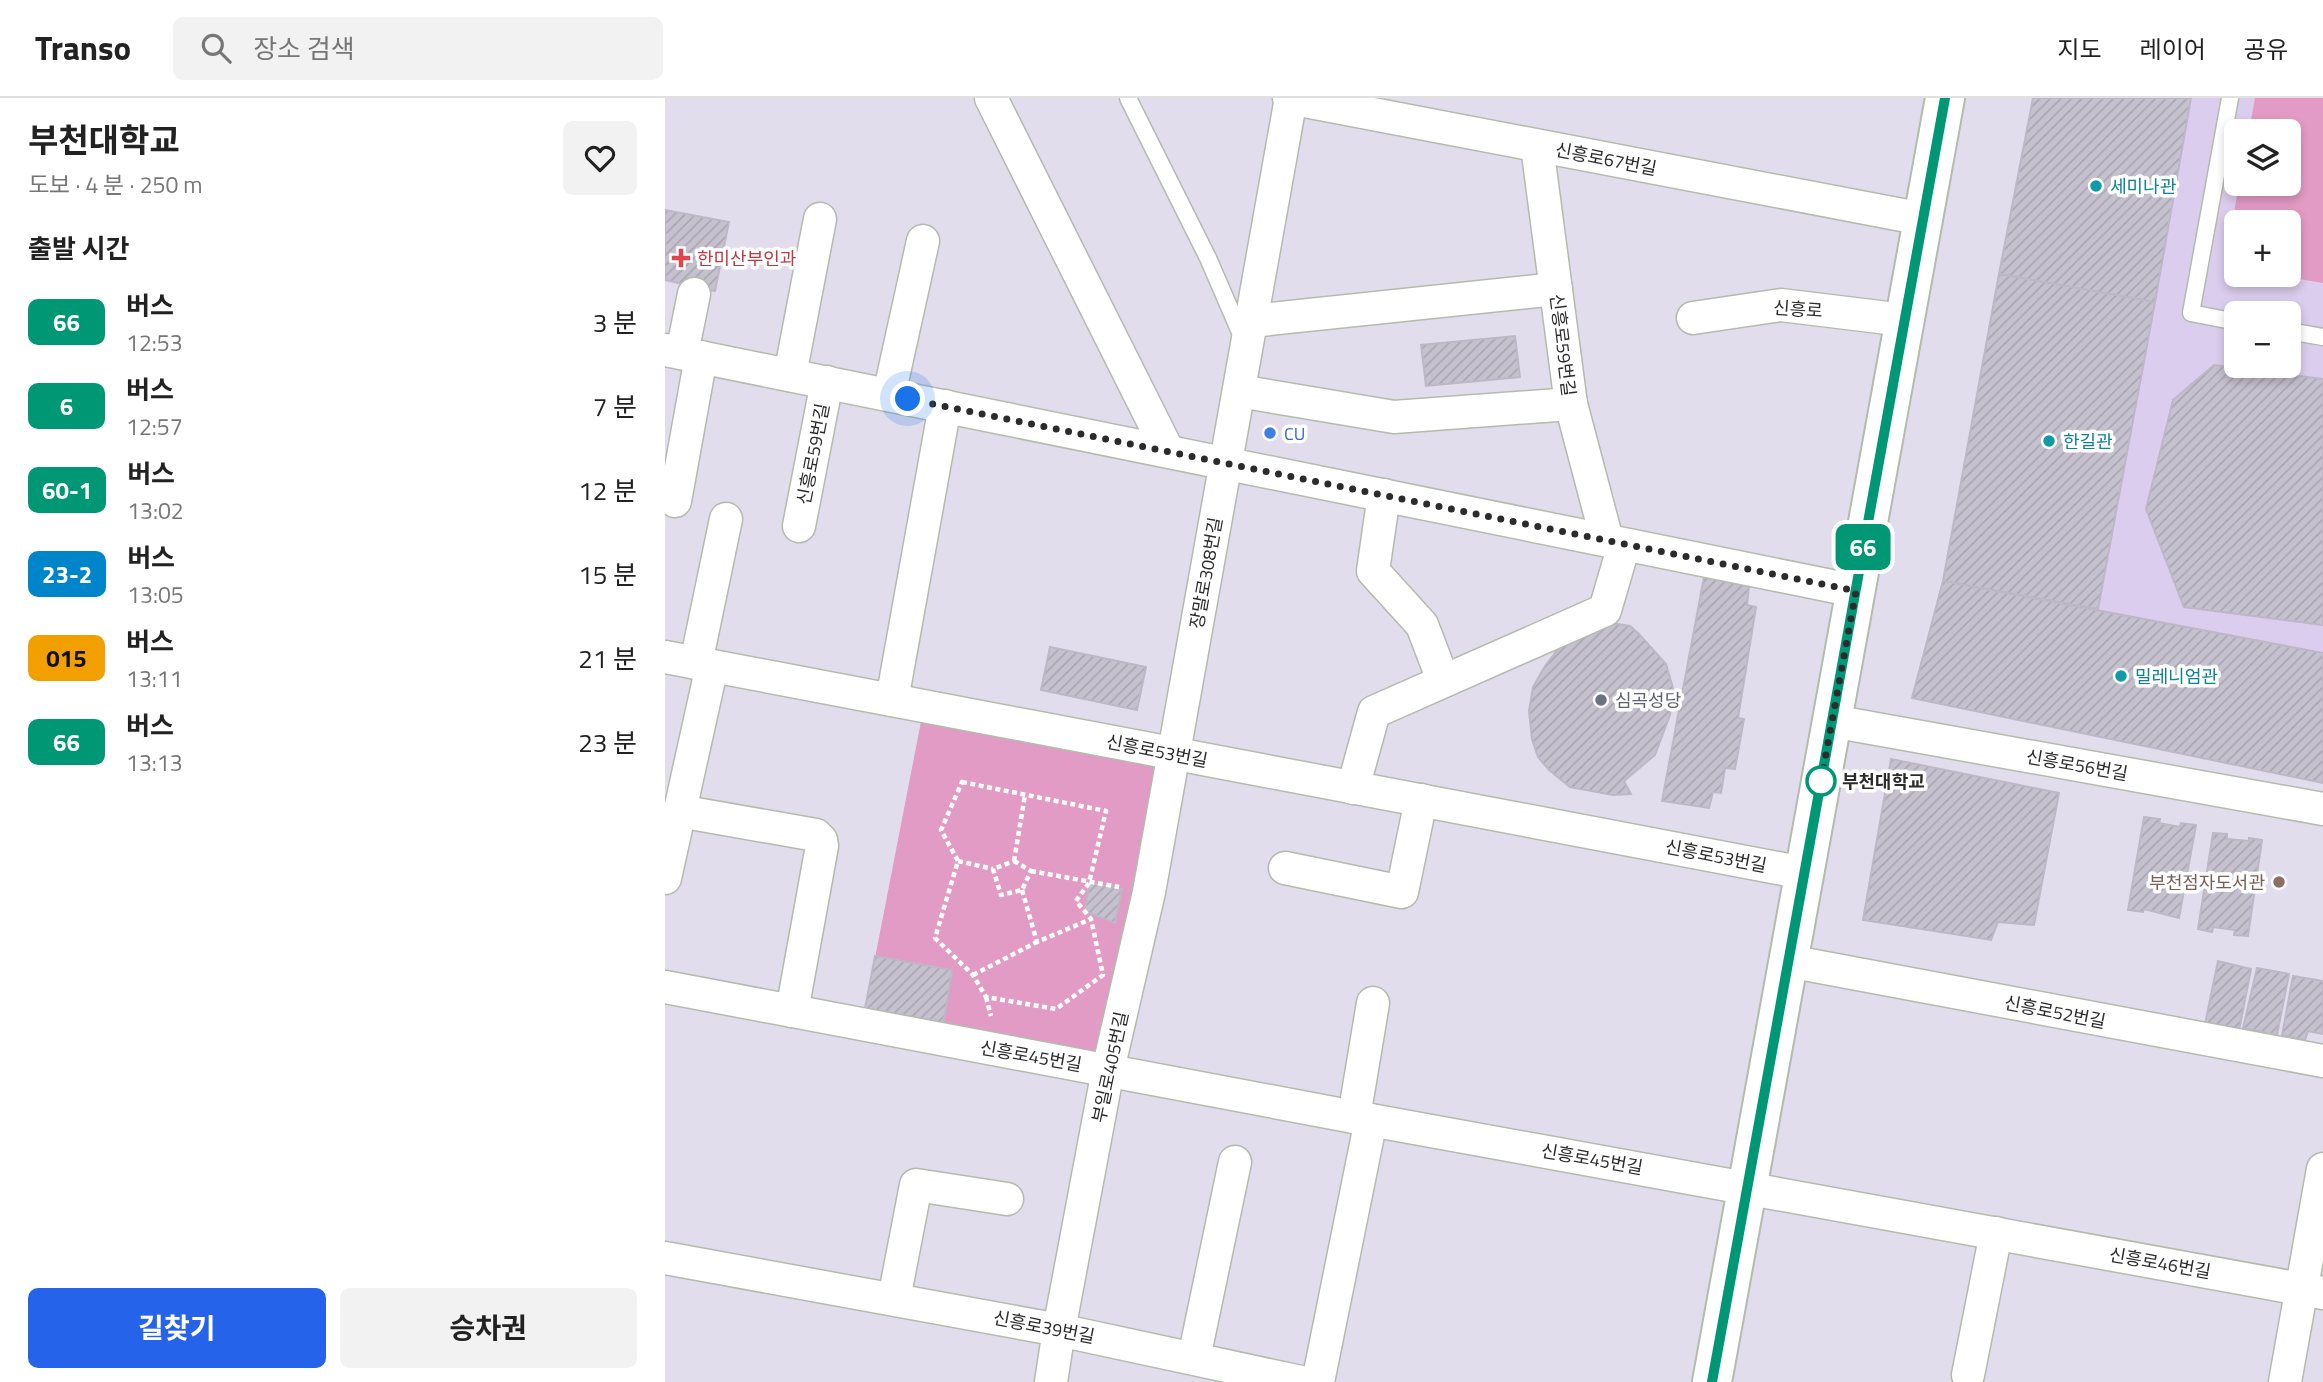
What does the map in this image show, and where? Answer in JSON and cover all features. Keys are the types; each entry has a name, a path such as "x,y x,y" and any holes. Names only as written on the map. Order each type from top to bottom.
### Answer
{"street":[{"path":"991,98 1168,451"},
{"name":"장말로308번길","path":"1174,754 1291,98"},
{"name":"신흥로67번길","path":"1291,98 1923,219"},
{"path":"1712,1382 1945,98"},
{"name":"신흥로59번길","path":"1537,146 1571,404 1616,542"},
{"path":"790,375 820,219"},
{"path":"889,395 923,241"},
{"path":"1249,335 1556,289"},
{"path":"675,501 683,353 694,294"},
{"name":"신흥로","path":"1693,318 1781,305 1904,320"},
{"name":"신흥로59번길","path":"683,353 1856,591"},
{"name":"신흥로59번길","path":"799,526 827,382"},
{"path":"1239,391 1394,418 1571,404"},
{"path":"892,700 946,406"},
{"path":"1384,495 1373,571 1422,625 1443,680"},
{"path":"665,878 704,665 726,519"},
{"path":"1353,788 1374,712 1605,610 1616,542"},
{"name":"신흥로53번길","path":"665,657 1804,873"},
{"name":"신흥로56번길","path":"1832,721 2323,808"},
{"name":"부일로405번길","path":"1051,1382 1108,1070 1149,892 1174,754"},
{"path":"1285,868 1402,892 1422,800"},
{"path":"679,811 816,835 821,840 792,1011"},
{"name":"신흥로52번길","path":"1789,961 2323,1061"},
{"name":"신흥로45번길","path":"665,987 1362,1118 1748,1187"},
{"path":"1318,1382 1362,1118 1373,1003"},
{"path":"1194,1358 1235,1162"},
{"path":"2285,1382 2312,1291 2323,1169"},
{"path":"894,1299 916,1185 1007,1199"},
{"name":"신흥로46번길","path":"1748,1187 2312,1291"},
{"path":"1968,1375 1996,1233"},
{"name":"신흥로39번길","path":"665,1258 1059,1330 1194,1358 1249,1376 1301,1382"}],"lane":[{"path":"1128,98 1249,335"},
{"path":"2224,319 2191,313 2230,98"},
{"path":"2301,333 2323,337"}],"path":[{"path":"962,782 1106,811 1089,883 1076,901 1091,919 1103,975 1056,1009 986,997 973,975 935,938 958,861 941,831 962,782"},
{"path":"1014,861 1025,795"},
{"path":"958,861 993,869 1014,861"},
{"path":"1014,861 1031,871 1089,883"},
{"path":"993,869 1001,895 1022,890"},
{"path":"1031,871 1022,890 1037,942"},
{"path":"973,975 1037,942 1091,919"}],"shaded area":[{"path":"2033,98 2323,98 2323,783 1913,698 1943,581"},
{"path":"2255,98 2323,98 2323,283 2301,279 2301,210 2235,210 2237,196 2301,196 2301,119 2251,119"},
{"path":"924,706 1174,754 1108,1070 862,1025"}],"building":[{"name":"세미나관","path":"2033,98 2191,98 2155,302 1999,274"},
{"path":"665,210 729,222 715,291 665,280"},
{"name":"한길관","path":"1999,274 2155,302 2098,609 1943,581"},
{"path":"1515,336 1520,377 1426,386 1421,345"},
{"path":"2214,365 2224,366 2224,378 2301,376 2323,379 2323,625 2184,607 2146,509 2173,400"},
{"path":"1704,577 1749,586 1747,605 1756,607 1738,718 1744,719 1735,769 1725,768 1721,793 1713,792 1709,808 1662,801"},
{"name":"밀레니엄관","path":"1943,581 2323,653 2323,783 1912,698"},
{"name":"심곡성당","path":"1611,623 1630,626 1639,634 1666,664 1673,688 1670,715 1655,755 1624,781 1631,794 1613,795 1570,787 1538,757 1532,739 1529,711 1533,687 1545,666 1562,644"},
{"path":"1050,647 1146,667 1137,710 1041,690"},
{"path":"1891,759 2059,793 2034,925 1998,922 1991,940 1863,920"},
{"path":"2144,817 2160,819 2159,823 2180,827 2181,823 2196,825 2179,918 2144,909 2143,912 2128,910"},
{"path":"2213,833 2227,834 2227,839 2262,840 2248,936 2234,935 2235,930 2213,927 2212,932 2198,929"},
{"path":"1089,883 1122,889 1115,923 1085,911"},
{"path":"875,956 952,970 941,1039 862,1024"},
{"path":"2218,961 2251,969 2239,1031 2205,1024"},
{"path":"2257,968 2289,974 2277,1035 2243,1028"},
{"path":"2293,976 2323,981 2323,1034 2308,1031 2305,1040 2282,1035"}],"bus line":[{"name":"66","path":"1712,1382 1945,98"}],"place":[{"name":"세미나관","path":"2096,186"},
{"name":"한미산부인과","path":"681,258"},
{"name":"CU","path":"1270,433"},
{"name":"한길관","path":"2049,441"},
{"name":"밀레니엄관","path":"2121,676"},
{"name":"심곡성당","path":"1601,700"},
{"name":"부천대학교","path":"1821,781"},
{"name":"부천점자도서관","path":"2279,882"}],"route":[{"path":"908,399 1856,591 1821,781"}]}
